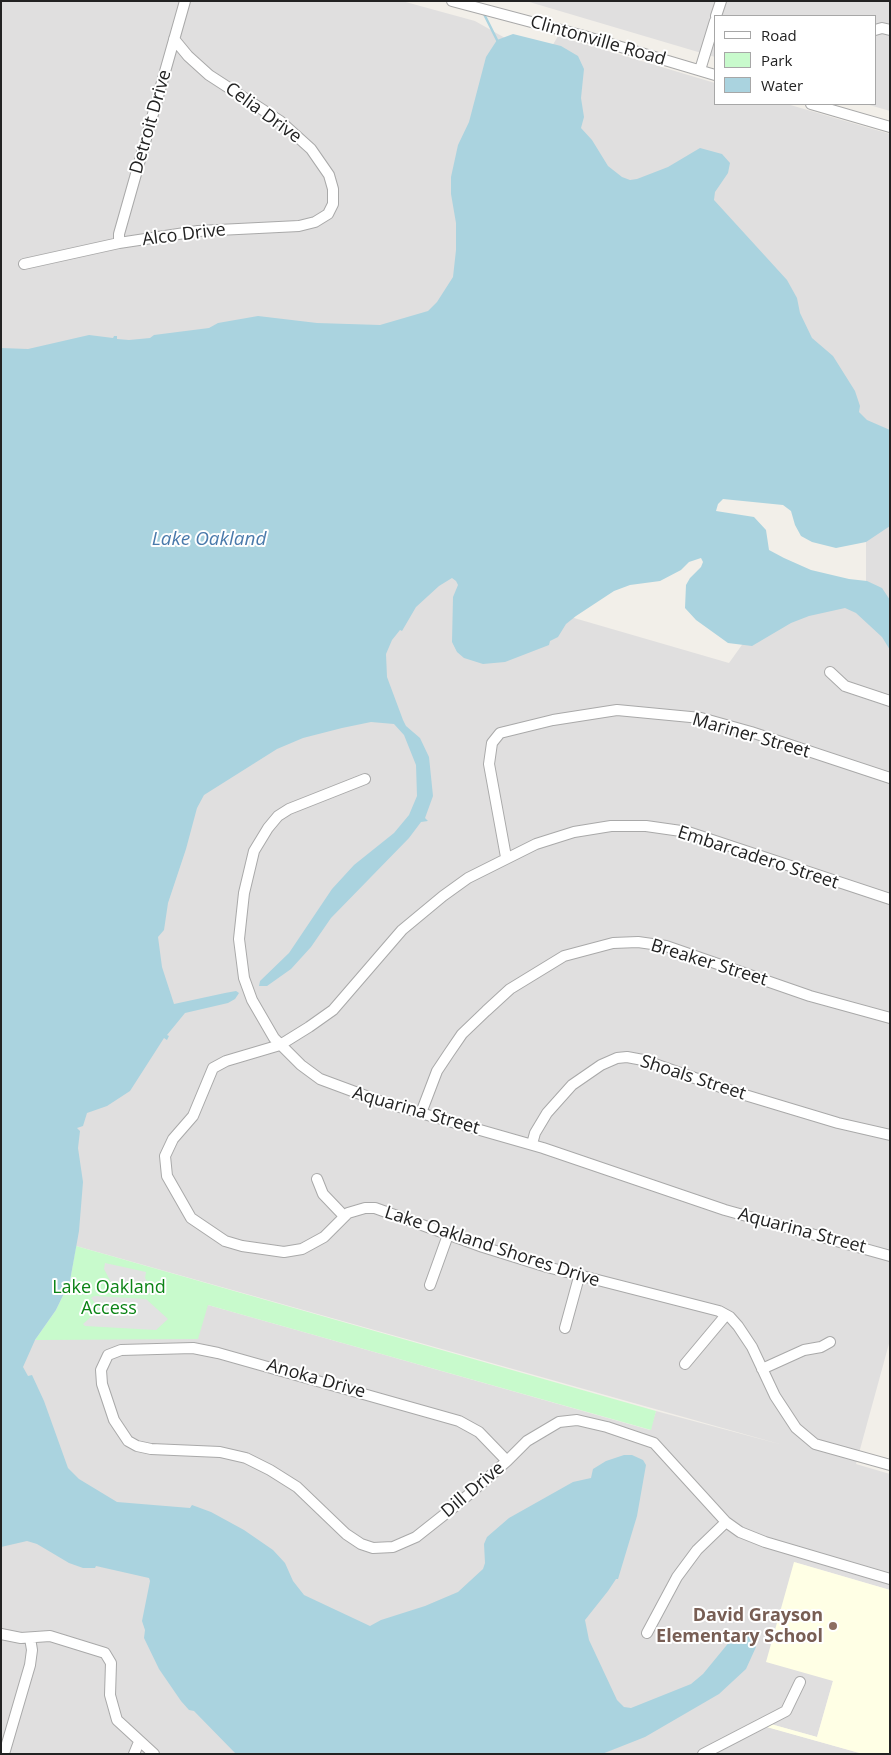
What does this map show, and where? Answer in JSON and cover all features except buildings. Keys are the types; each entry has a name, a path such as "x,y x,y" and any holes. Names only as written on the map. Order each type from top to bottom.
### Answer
{"street":[{"name":"Detroit Drive","path":"119,243 119,234 185,1"},
{"name":"Clintonville Road","path":"452,1 487,6 714,75"},
{"path":"716,15 721,1"},
{"path":"700,70 714,24"},
{"path":"876,30 882,28 890,30"},
{"name":"Celia Drive","path":"174,39 188,56 209,75 280,121 311,149 329,175 334,198"},
{"path":"820,105 845,108 890,127"},
{"name":"Alco Drive","path":"24,264 119,243 198,231 299,226 315,222 328,214 334,198"},
{"path":"830,672 845,686 890,701"},
{"name":"Mariner Street","path":"506,857 490,764 492,743 500,733 553,720 617,710 701,718 751,732 890,778"},
{"name":"Aquarina Street","path":"365,778 289,809 278,816 254,851 244,893 239,939 242,969 252,1000 269,1031 301,1066 320,1079 382,1102 532,1144 725,1210 890,1256"},
{"name":"Embarcadero Street","path":"280,1045 333,1010 402,930 468,878 506,857 536,844 574,832 611,826 646,826 688,832 890,899"},
{"name":"Breaker Street","path":"421,1113 437,1071 449,1053 486,1010 510,989 564,956 613,942 638,942 666,946 810,996 890,1018"},
{"name":"Lake Oakland Shores Drive","path":"280,1045 226,1061 214,1068 193,1116 173,1138 165,1156 167,1176 191,1218 225,1241 242,1246 284,1252 302,1249 324,1237 344,1216 357,1210 375,1208 579,1277 699,1304 726,1315 738,1326 786,1416 815,1444 890,1465"},
{"name":"Shoals Street","path":"532,1144 535,1133 546,1113 572,1085 602,1065 617,1058 627,1057 643,1060 735,1092 838,1124 890,1135"},
{"path":"317,1179 323,1194 344,1216"},
{"path":"430,1285 448,1234"},
{"path":"565,1328 579,1277"},
{"path":"686,1364 726,1315"},
{"path":"762,1369 804,1350 821,1348 830,1342"},
{"name":"Anoka Drive","path":"108,1355 121,1350 193,1348 255,1362 460,1421 479,1432 507,1461"},
{"name":"Dill Drive","path":"108,1355 101,1370 102,1384 114,1420 128,1441 137,1446 220,1452 246,1458 297,1487 346,1534 361,1544 373,1548 393,1547 416,1537 527,1442 559,1422 577,1420 608,1427 654,1444 726,1522 740,1532 764,1542 890,1578"},
{"path":"647,1634 681,1570 697,1550 726,1522"},
{"path":"1,1634 30,1638 50,1636 106,1653 111,1663 110,1695 117,1720 154,1754"},
{"path":"4,1754 30,1665 32,1650 30,1638"},
{"path":"703,1754 786,1711 800,1682"},
{"path":"134,1754 139,1742"}],"shaded area":[{"path":"1,1 402,1 475,21 544,60 558,36 714,83 714,105 790,105 890,134 890,462 484,337 1,550"},
{"path":"526,1 890,1 890,111 869,105 876,105 876,15 714,15 714,57"},
{"path":"890,510 890,1340 856,1464 890,1474 890,1590 794,1562 833,1681 817,1737 767,1723 764,1726 863,1754 1,1754 1,1324 35,1340 208,1305 650,1430 656,1411 783,1445 76,1246 46,1234 86,924 424,520 519,602 729,663 769,607 866,593 866,518"},
{"path":"105,1263 146,1272 145,1278 152,1290 150,1293 112,1284 104,1269"},
{"path":"94,1296 146,1299 168,1319 156,1330 85,1326 83,1324 100,1309 91,1298"},
{"name":"David Grayson Elementary School","path":"794,1562 890,1590 890,1754 863,1754 763,1726 767,1723 817,1737 833,1681 766,1662"}],"green space":[{"name":"Lake Oakland Access","path":"76,1246 656,1411 651,1430 208,1305 198,1339 35,1340 56,1310 70,1281"}],"water":[{"name":"Lake Oakland","path":"513,34 561,46 578,56 584,69 581,98 584,117 581,128 592,140 608,166 622,177 630,180 637,179 668,167 700,148 722,154 730,163 728,173 715,192 714,200 787,280 797,298 800,313 812,338 833,356 855,391 860,406 859,412 867,420 890,430 890,526 866,542 836,548 812,542 801,536 791,511 783,505 723,499 718,504 716,511 754,517 766,530 769,550 784,558 811,570 849,579 867,581 882,588 890,600 890,650 882,637 856,613 845,608 809,616 791,623 752,646 728,643 696,620 685,608 686,585 701,567 703,562 701,558 689,562 681,570 660,581 630,585 614,591 566,624 558,637 550,641 549,645 505,662 483,664 464,658 457,652 452,642 453,597 458,585 456,581 452,578 439,586 416,607 402,631 400,630 392,640 386,654 387,677 403,720 406,726 420,738 429,757 433,796 425,818 428,821 421,822 409,838 331,918 311,947 291,969 267,986 259,986 260,981 289,953 332,889 354,865 394,833 409,815 417,796 416,765 404,735 394,724 371,722 303,738 277,749 204,795 197,808 168,903 164,930 158,937 162,967 174,1004 236,991 239,993 235,999 228,1003 185,1013 167,1035 169,1036 167,1040 164,1038 130,1091 107,1106 87,1113 83,1126 77,1128 80,1131 78,1148 83,1182 79,1231 70,1281 56,1310 35,1340 23,1367 28,1376 32,1375 44,1401 68,1468 79,1479 117,1502 190,1508 192,1505 211,1512 244,1530 273,1550 285,1563 293,1581 304,1595 370,1626 381,1620 425,1606 458,1592 483,1569 485,1563 484,1544 487,1537 509,1518 573,1482 591,1478 593,1469 606,1461 624,1455 632,1455 643,1460 646,1465 637,1516 618,1579 616,1579 585,1620 589,1640 617,1700 624,1707 631,1708 691,1684 703,1674 735,1635 750,1636 755,1639 756,1647 746,1669 719,1694 645,1737 602,1754 236,1754 194,1711 189,1710 159,1669 144,1638 145,1630 142,1621 149,1578 96,1566 95,1568 83,1568 69,1563 37,1544 27,1541 1,1547 1,348 28,349 89,335 113,338 117,336 117,339 129,340 150,338 154,335 209,328 218,323 258,316 317,323 380,325 428,311 437,302 453,277 456,223 451,194 451,177 458,145 469,122 486,57 497,40"}],"waterway":[{"path":"484,14 497,40"}],"place":[{"name":"David Grayson Elementary School","path":"833,1626"}]}
